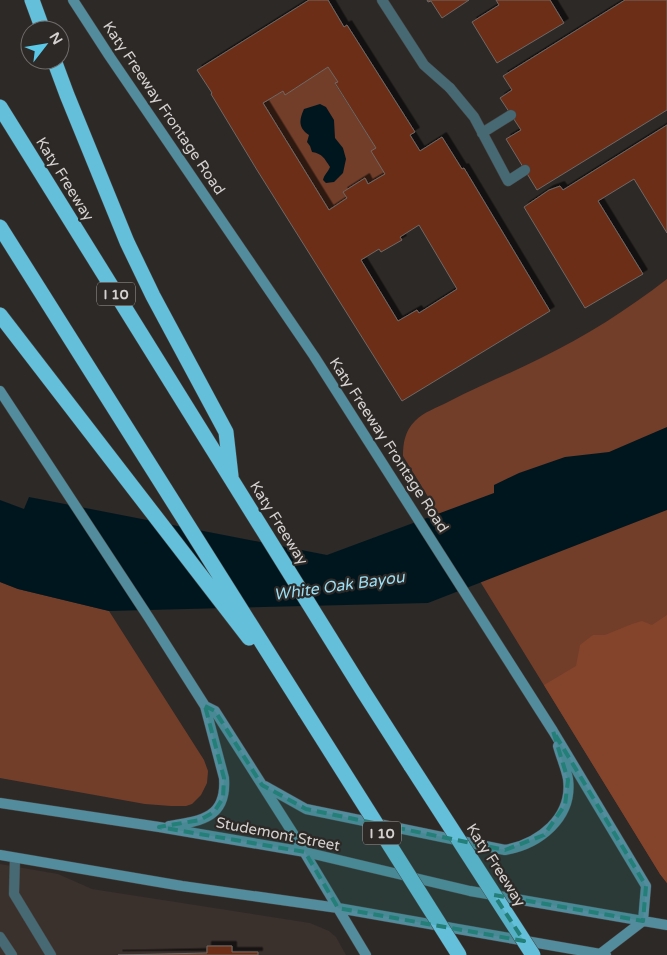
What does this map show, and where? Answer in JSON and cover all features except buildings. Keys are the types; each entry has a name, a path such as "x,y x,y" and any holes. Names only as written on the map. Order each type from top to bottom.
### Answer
{"highway":[{"path":"32,0 39,20"},
{"path":"58,70 127,242 153,296 226,432 232,480"},
{"name":"Katy Freeway","path":"0,107 363,691 533,955"},
{"name":"I 10","path":"0,227 459,955"},
{"path":"0,315 305,711"}],"main road":[{"name":"Katy Freeway Frontage Road","path":"74,0 110,57 314,356 553,731 646,886 643,921"},
{"path":"0,391 144,609 205,706 224,778 223,798 214,812 200,820 159,827"},
{"path":"205,706 215,711 305,852 366,955"},
{"path":"262,784 306,809 505,850 518,848 544,835 555,824 565,805 568,794 568,780 553,731"},
{"name":"Studemont Street","path":"0,803 159,827 305,852 470,891 667,925"},
{"path":"0,855 182,886 338,908 603,954 643,921"}],"street":[{"path":"382,0 424,65 450,88 474,117 508,181 526,170"},
{"path":"482,132 511,115"},
{"path":"15,858 14,894 51,955"}],"highlighted area":[{"path":"205,706 215,711 262,785 306,809 505,850 544,835 565,805 568,780 553,731 646,886 643,921 494,895 524,941 338,908 305,852 159,827 200,820 214,812 223,798 224,778"}],"shaded area":[{"path":"328,67 338,82 335,84 376,148 385,174 368,184 364,178 343,192 347,198 329,210 263,103 283,91 285,94"},
{"path":"667,279 667,883 403,456 407,433 415,421 422,415 574,341 621,312"},
{"path":"0,582 18,589 109,611 204,760 208,771 207,783 201,795 192,804 171,806 145,804 0,778"},
{"path":"667,615 667,883 544,685 576,666 580,645 593,635 605,635 642,621 652,625"},
{"path":"0,864 58,874 92,889 310,923 329,931 336,937 346,955 0,955"}],"water":[{"path":"320,104 326,107 334,120 335,138 343,148 346,159 343,173 334,182 326,183 323,180 330,167 321,155 312,152 307,142 309,135 300,124 304,109"},
{"name":"White Oak Bayou","path":"667,427 667,510 428,603 109,611 18,589 0,582 0,500 24,509 29,497 327,555 494,493 494,485 519,473 565,457 609,452"}]}
